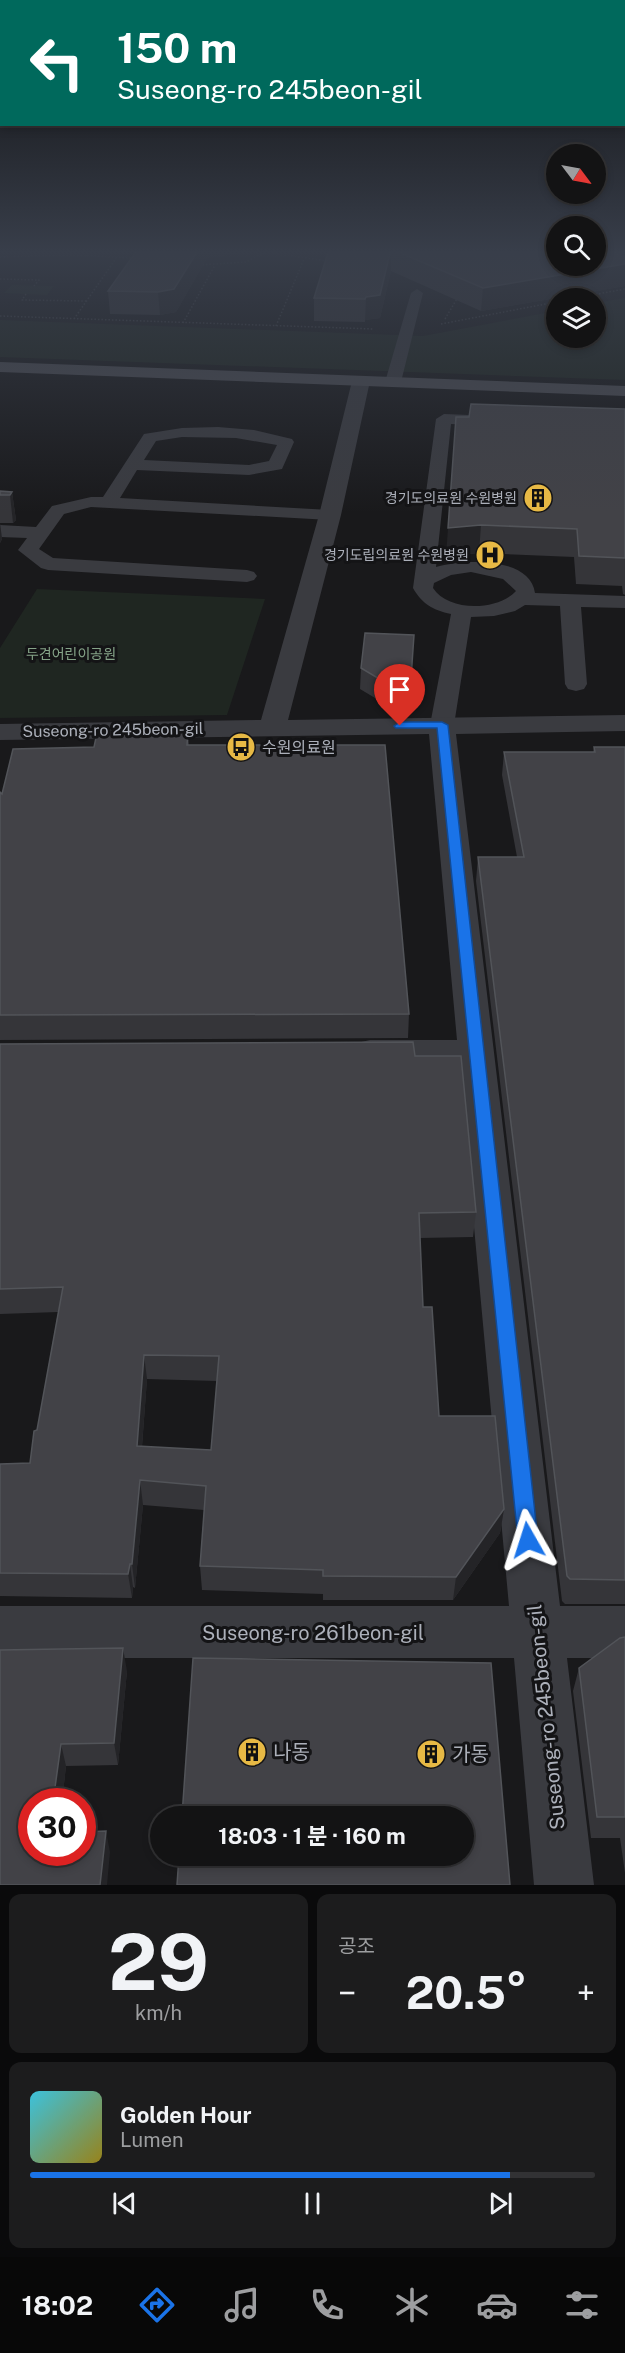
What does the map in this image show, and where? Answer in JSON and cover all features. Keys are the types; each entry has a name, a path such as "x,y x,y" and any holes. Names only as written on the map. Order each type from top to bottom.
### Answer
{"street":[{"path":"0,367 625,391"},
{"path":"273,728 330,515 361,381"},
{"name":"Suseong-ro 245beon-gil","path":"0,732 625,723"},
{"name":"Suseong-ro 245beon-gil","path":"442,725 564,1885"},
{"path":"335,1052 477,1052"},
{"name":"Suseong-ro 261beon-gil","path":"0,1632 625,1632"}],"lane":[{"path":"393,382 404,337"},
{"path":"425,581 431,575 455,567 486,567 509,574 523,584 526,592 522,599 512,606 498,610 462,610 435,602 426,595 423,588 444,419 512,422"},
{"path":"108,503 150,437 175,431 265,436 286,442 276,465 249,470 133,465"},
{"path":"247,576 48,564 28,550 57,510 91,502 330,515"},
{"path":"0,531 40,533"},
{"path":"522,599 625,602"},
{"path":"570,600 576,684"},
{"path":"442,725 462,610"}],"green space":[{"path":"0,337 546,337 546,348 606,348 606,337 625,337 625,380 0,357"},
{"name":"두견어린이공원","path":"37,589 265,599 227,715 0,718 0,648"}],"building":[{"name":"경기도의료원 수원병원","path":"471,404 625,409 625,558 579,556 577,529 481,525 448,528 456,417 469,417"},
{"path":"0,491 12,492 10,495 0,495"},
{"path":"365,633 414,635 411,678 381,680 361,668"},
{"path":"188,732 187,745 385,745 409,1014 0,1015 0,792 2,794 13,749 94,747 97,733"},
{"path":"594,747 625,747 625,1580 570,1579 567,1576 478,857 524,857 504,752 595,752"},
{"path":"413,1042 415,1056 461,1056 476,1212 419,1213 423,1307 432,1307 439,1416 495,1416 504,1509 456,1577 323,1576 323,1570 200,1566 206,1486 140,1480 132,1564 130,1564 128,1574 0,1573 0,1464 30,1463 34,1431 37,1430 63,1287 0,1289 0,1044","holes":["144,1355 219,1356 211,1450 137,1446"]},
{"path":"625,1637 625,1817 597,1817 579,1668 620,1638"},
{"path":"123,1648 114,1743 61,1744 55,1788 18,1788 18,1866 96,1866 96,1831 106,1831 100,1885 0,1885 0,1650"},
{"path":"193,1658 491,1663 510,1885 177,1885 178,1866 474,1866 474,1806 183,1806"}],"place":[{"name":"경기도의료원 수원병원","path":"538,498"},
{"name":"경기도립의료원 수원병원","path":"490,555"},
{"name":"수원의료원","path":"241,747"},
{"name":"나동","path":"252,1752"},
{"name":"가동","path":"431,1754"}],"route":[{"path":"400,726 442,725 528,1540"}]}
